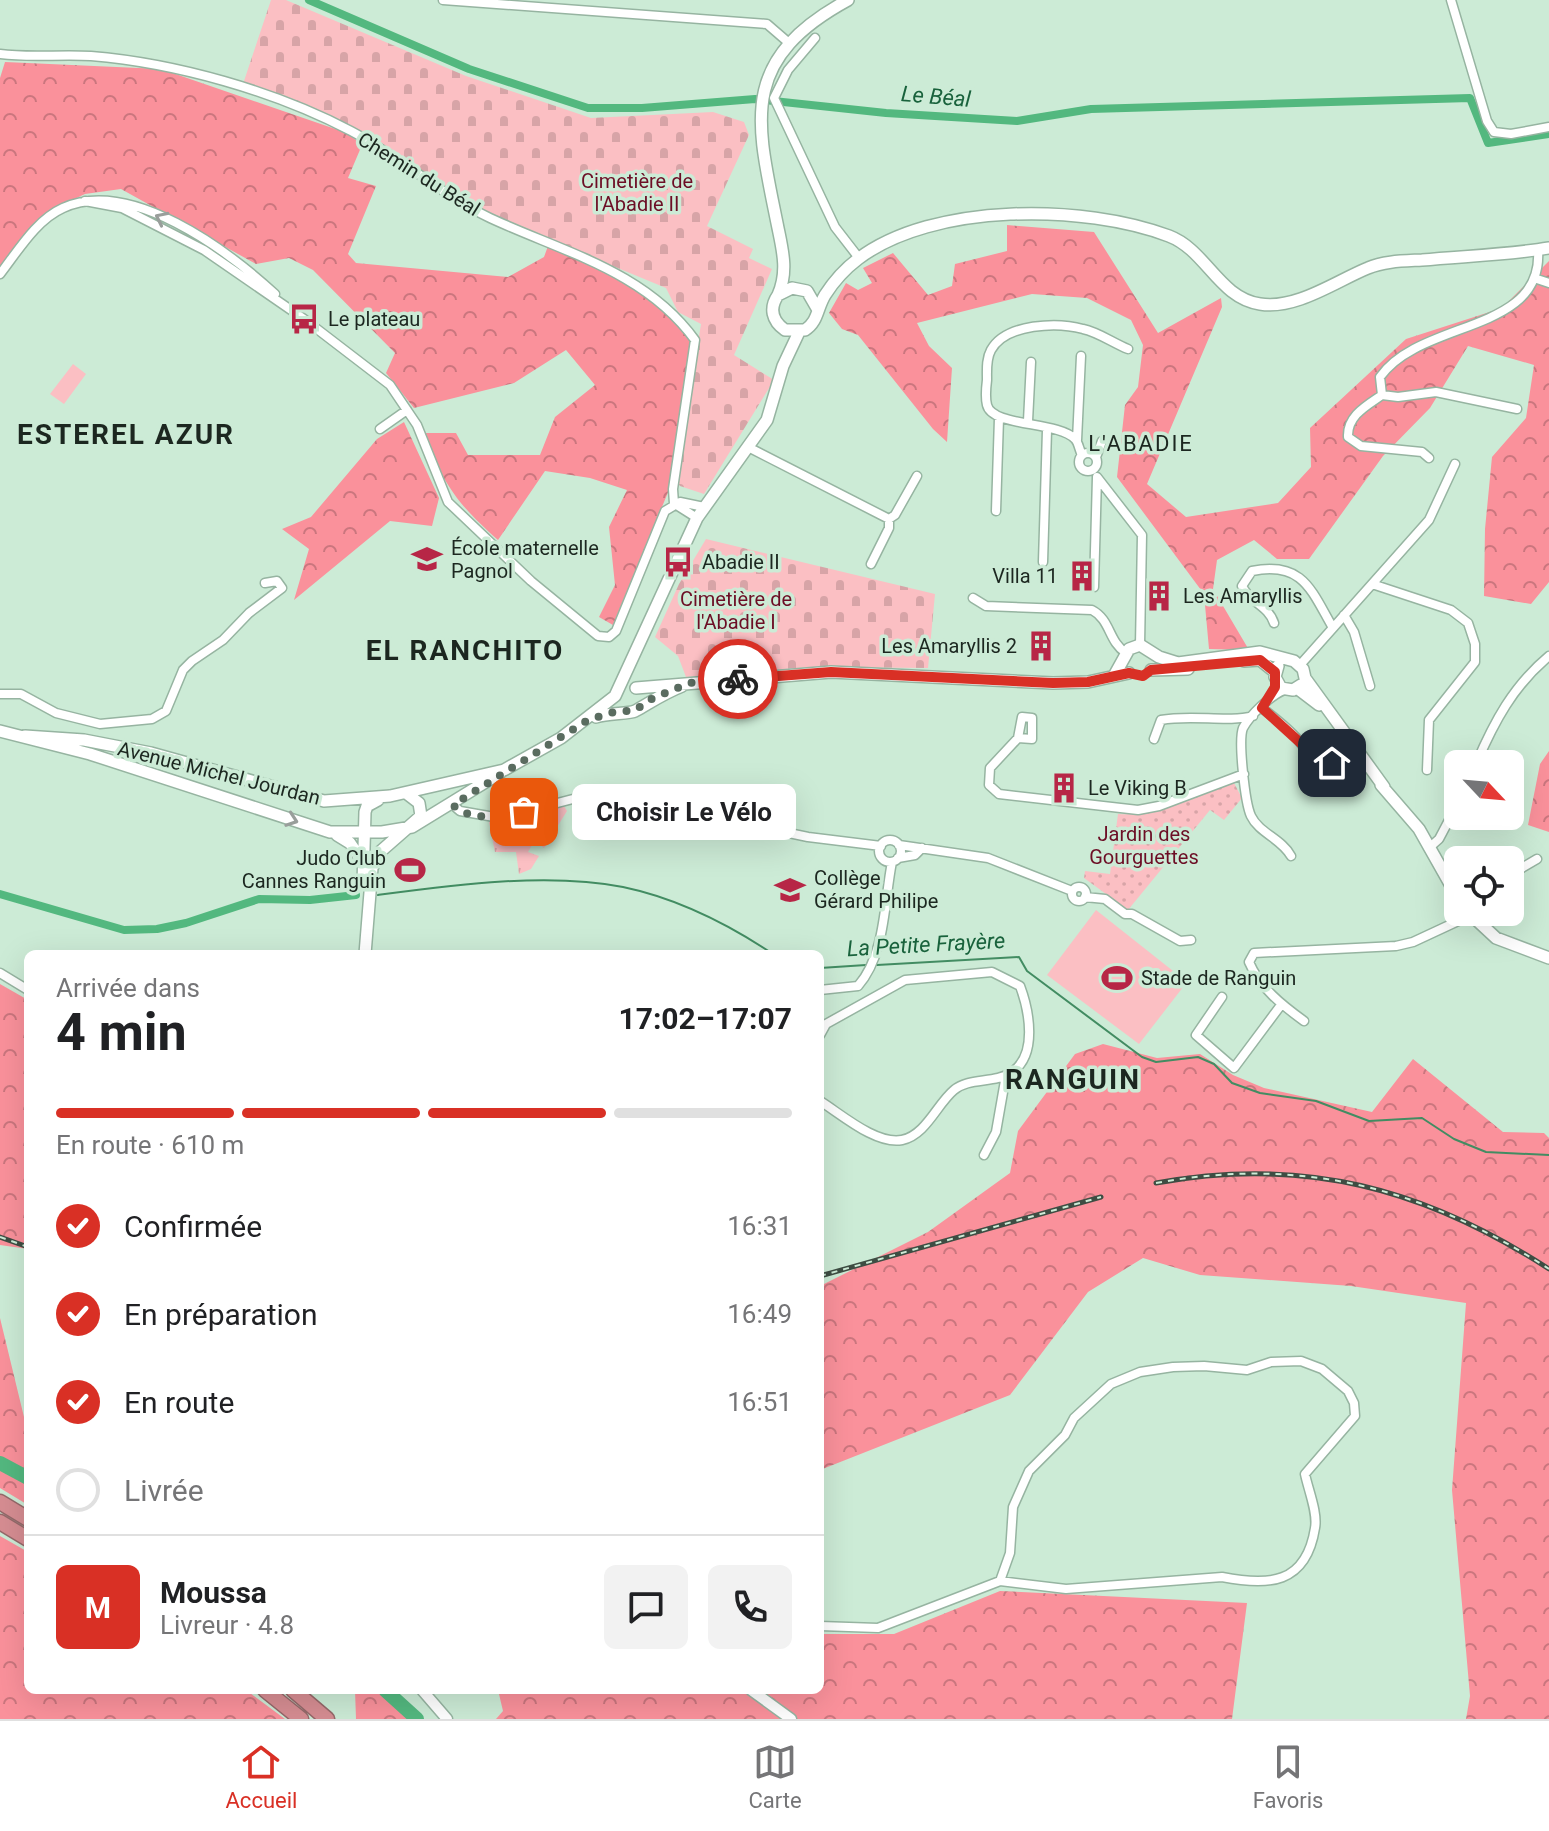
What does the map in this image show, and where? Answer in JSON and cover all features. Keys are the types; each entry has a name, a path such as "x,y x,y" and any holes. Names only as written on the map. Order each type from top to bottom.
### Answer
{"highway":[{"path":"0,1502 24,1517"},
{"path":"0,1522 24,1537"},
{"path":"270,1694 301,1719"},
{"path":"298,1694 327,1719"}],"main road":[{"path":"818,310 785,263 760,143 760,115 789,43 814,20 848,0"},
{"path":"778,295 821,288 839,277 859,258 911,233 983,217 1030,212 1090,216 1175,239 1194,252 1232,292 1253,303 1269,305 1285,302 1380,265 1543,249"},
{"path":"785,263 773,311 780,327 799,332 812,325 839,277"},
{"name":"Avenue Michel Jourdan","path":"780,327 783,366"},
{"name":"Avenue Michel Jourdan","path":"25,736 84,740 151,753 324,801 390,796 504,770 588,720 617,692 697,518 771,410 783,366 799,332"},
{"path":"690,683 630,713 621,711 617,692 634,687 831,672 1053,683 1114,676 1140,645 1153,654 1178,663 1260,652 1300,665 1305,678 1384,787"},
{"path":"1151,670 1153,654"},
{"path":"1126,662 1143,676 1151,670 1178,670 1253,659 1279,681 1298,689 1319,704 1430,847 1444,873"},
{"path":"1279,681 1286,661"},
{"name":"Avenue Michel Jourdan","path":"632,664 634,687"},
{"path":"1298,689 1305,678"},
{"path":"634,687 642,696 641,705"},
{"name":"Avenue Michel Jourdan","path":"588,720 621,711"},
{"path":"0,731 25,736 330,832 350,843 364,863"},
{"path":"362,950 372,868 381,851 412,827 453,805 504,770"},
{"path":"406,793 416,798 422,810 412,827"},
{"path":"362,950 367,806 390,796"},
{"path":"330,832 364,833 412,827"},
{"path":"1485,926 1508,945 1549,958"}],"street":[{"path":"443,0 767,24 789,43"},
{"path":"1451,0 1487,121 1494,132 1511,134 1549,127"},
{"path":"815,38 769,96 835,227 859,258"},
{"name":"Chemin du Béal","path":"0,54 143,62 256,92 351,131 462,204 602,265 647,291 684,325 695,340 673,489 674,504"},
{"path":"0,274 48,218 62,208 99,198 128,203 226,252 293,311 390,385 407,410 448,502 531,581 598,636 609,637 616,631 665,511 674,504 688,501 704,507"},
{"path":"1382,395 1380,377 1389,364 1415,347 1501,313 1521,301 1537,279 1543,249"},
{"path":"1537,279 1549,283"},
{"path":"1077,440 1028,421 999,418 989,412 986,403 987,361 991,349 1006,338 1050,323 1085,329 1128,349"},
{"path":"1081,356 1077,440 1082,455 1079,463 1082,469 1095,473 1142,535 1140,645"},
{"path":"1028,421 1031,362"},
{"path":"1429,458 1422,452 1361,446 1348,437 1348,427 1360,410 1382,395 1398,397 1436,392 1517,409"},
{"path":"380,429 407,410"},
{"path":"996,511 999,418"},
{"path":"1043,562 1047,430"},
{"path":"1094,587 1095,473 1096,457 1102,441"},
{"path":"748,447 889,519"},
{"path":"1082,455 1090,453 1096,457"},
{"path":"1300,665 1429,520 1455,464"},
{"path":"889,519 895,515 917,476"},
{"path":"674,504 697,518"},
{"path":"871,564 889,528 889,519"},
{"path":"1274,623 1265,607 1251,599 1242,586 1252,571 1285,569 1307,582 1333,628"},
{"path":"0,694 21,694 56,713 100,724 152,719 166,711 183,670 223,640 249,613 282,588 277,581 265,583"},
{"path":"1372,584 1451,610 1468,623 1475,644 1475,662 1429,720 1427,770"},
{"path":"973,598 986,606 1092,610 1106,622 1114,644 1126,662"},
{"path":"1344,615 1354,632 1370,686"},
{"path":"1483,750 1505,704 1527,675 1549,656"},
{"path":"1279,681 1270,698 1242,730 1244,774 1251,816 1291,856"},
{"path":"1262,708 1305,747 1313,765"},
{"path":"1154,739 1160,716 1242,719 1254,716"},
{"path":"1018,738 990,768 989,785 999,794 1138,810 1159,806 1207,785 1244,774"},
{"path":"453,805 460,811 500,818 592,794 643,792 713,817 808,837 881,846 891,841 899,845 988,858 1072,891 1082,887 1085,897 1105,899 1125,914 1132,914 1180,941 1191,940"},
{"path":"1430,847 1444,830"},
{"path":"824,990 858,986 874,959 899,845"},
{"path":"881,846 881,858 895,860 915,855 922,848"},
{"path":"1524,867 1537,859"},
{"path":"1304,1021 1281,1005 1254,974 1249,962 1254,953 1396,946 1413,942 1445,926"},
{"path":"824,1028 905,980 992,972 1020,986 1027,1017 1026,1052 1012,1073 959,1085 919,1131 903,1140 887,1139 870,1132 824,1103"},
{"path":"0,973 24,988"},
{"path":"1222,997 1196,1035 1234,1068 1281,1005"},
{"path":"984,1155 996,1132 1006,1075"},
{"path":"824,1626 878,1628 1000,1581 1066,1589 1222,1577 1246,1582 1283,1580 1301,1564 1316,1527 1305,1474 1355,1416 1354,1403 1348,1391 1322,1369 1301,1361 1271,1362 1247,1370 1173,1367 1140,1372 1111,1384 1074,1418 1065,1435 1029,1471 1013,1507 1010,1553 1000,1581"},
{"path":"425,1694 447,1719"},
{"path":"757,1694 791,1719"}],"green space":[{"name":"Cimetière de l'Abadie II","path":"271,0 286,0 466,76 591,118 713,112 744,122 749,135 707,226 753,249 749,258 772,269 734,355 774,380 704,494 680,486 676,481 701,324 678,312 666,288 497,218 435,184 384,149 243,84"},
{"path":"5,62 161,69 347,133 362,145 348,178 376,186 348,254 356,263 508,277 544,257 548,246 627,284 678,323 692,340 669,490 613,625 599,617 615,585 609,527 627,490 590,478 545,471 498,540 453,492 437,466 423,433 456,433 468,455 540,455 555,417 595,385 566,350 514,383 414,408 386,373 395,353 313,270 289,258 256,264 121,189 85,194 45,213 0,266 0,78"},
{"path":"1007,225 1094,232 1158,333 1221,298 1222,307 1147,484 1186,517 1278,503 1311,467 1310,428 1406,339 1502,308 1549,261 1549,582 1531,604 1484,596 1485,529 1492,457 1526,418 1534,365 1468,346 1430,408 1383,456 1309,559 1277,559 1254,540 1217,560 1213,589 1249,650 1209,649 1204,594 1117,477 1125,405 1138,387 1143,345 1131,320 1087,298 1032,294 917,323 929,346 952,368 947,442 933,429 858,335 842,329 829,313 846,283 858,290 872,283 863,268 893,253 928,295 952,286 955,264 1007,251"},
{"path":"73,364 86,374 64,404 50,394"},
{"path":"404,422 439,498 432,526 390,521 294,600 309,549 282,529 311,517 377,439"},
{"name":"Cimetière de l'Abadie I","path":"706,539 935,594 928,668 810,667 686,677 678,656 655,637 679,584"},
{"path":"1549,751 1549,832 1528,825 1540,764"},
{"name":"Jardin des Gourguettes","path":"1234,783 1242,798 1224,820 1210,810 1128,910 1084,878 1085,871 1110,874 1118,814 1136,814 1166,807 1204,790"},
{"path":"564,806 567,811 544,848 535,840 528,852 539,856 531,869 519,874 516,852 495,852 489,822"},
{"name":"Stade de Ranguin","path":"1096,910 1187,982 1139,1044 1047,975"},
{"path":"0,984 24,998 24,1248 0,1245"},
{"path":"1103,1044 1157,1058 1200,1054 1233,1075 1264,1088 1372,1112 1413,1059 1503,1132 1544,1133 1549,1138 1549,1719 1466,1719 1470,1696 1452,1490 1466,1303 1351,1286 1200,1275 1143,1258 1088,1292 1010,1395 824,1468 824,1284 928,1232 1010,1173 1018,1131 1075,1054"},
{"path":"0,1318 24,1417 24,1503 0,1488"},
{"path":"0,1536 24,1550 24,1694 251,1694 285,1719 0,1719"},
{"path":"1000,1591 1247,1603 1232,1719 496,1719 503,1711 499,1694 824,1694 824,1634 894,1634"},
{"path":"355,1694 385,1694 410,1719 356,1719"}],"waterway":[{"name":"Le Béal","path":"309,0 469,69 588,108 642,108 755,99 886,113 1017,121 1091,109 1470,98 1488,143 1549,134"},
{"name":"La Petite Frayère","path":"378,895 532,880 623,887 682,905 738,932 767,950"},
{"name":"La Petite Frayère","path":"0,894 124,930 157,929 186,923 259,899 310,900 356,895"},
{"name":"La Petite Frayère","path":"877,965 1019,957 1027,971 1142,1057 1156,1062 1198,1057 1214,1064 1232,1083 1260,1093 1316,1101 1369,1121 1422,1118 1454,1139 1486,1152 1549,1155"},
{"name":"La Petite Frayère","path":"824,968 866,965"},
{"path":"0,1463 24,1476"},
{"path":"389,1694 417,1719"}],"railway":[{"path":"1156,1183 1210,1176 1262,1174 1312,1177 1361,1186 1408,1199 1456,1218 1549,1269"},
{"path":"824,1275 1101,1197"},
{"path":"0,1237 24,1246"}],"way so far":[{"path":"524,812 500,818 460,811 453,805 504,770 588,720 617,711 630,713 653,698 690,683 738,679"}],"place":[{"name":"Le plateau","path":"304,319"},
{"name":"École maternelle Pagnol","path":"427,559"},
{"name":"Abadie II","path":"678,562"},
{"name":"Villa 11","path":"1082,576"},
{"name":"Les Amaryllis","path":"1159,596"},
{"name":"Les Amaryllis 2","path":"1041,646"},
{"name":"Le Viking B","path":"1064,788"},
{"name":"Choisir Le Vélo","path":"524,812"},
{"name":"Judo Club Cannes Ranguin","path":"410,870"},
{"name":"Collège Gérard Philipe","path":"790,890"},
{"name":"Stade de Ranguin","path":"1117,978"}],"district":[{"name":"ESTEREL AZUR","path":"126,434"},
{"name":"L'ABADIE","path":"1141,443"},
{"name":"EL RANCHITO","path":"465,650"},
{"name":"RANGUIN","path":"1073,1079"}],"route":[{"path":"738,679 831,672 1078,682 1129,673 1143,676 1151,670 1178,670 1253,659 1260,660 1275,672 1275,687 1262,708 1288,728 1305,747 1313,765 1332,763"}]}
